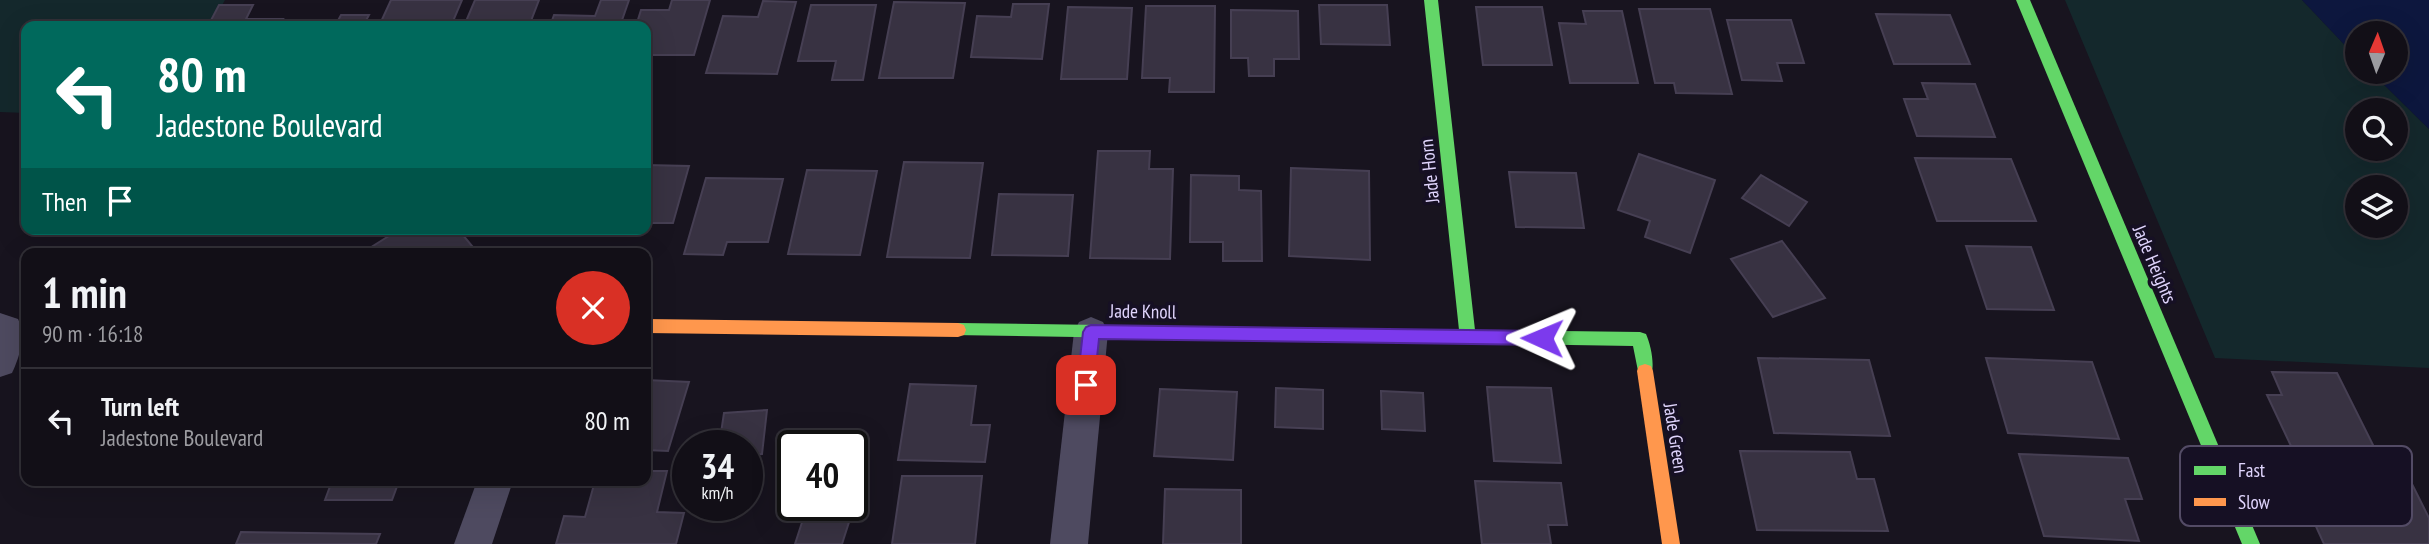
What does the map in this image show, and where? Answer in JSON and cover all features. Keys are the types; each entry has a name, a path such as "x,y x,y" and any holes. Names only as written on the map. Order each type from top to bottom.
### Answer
{"street":[{"name":"Jade Horn","path":"1431,0 1468,337"},
{"name":"Jade Heights","path":"2023,0 2210,446"},
{"name":"Jade Knoll","path":"651,326 1640,339"},
{"path":"0,328 6,329 0,362"},
{"path":"1069,544 1091,332"},
{"name":"Jade Green","path":"1640,339 1671,544"},
{"path":"473,544 493,486"},
{"name":"Jade Heights","path":"2243,526 2251,544"}],"green space":[{"path":"0,0 225,0 213,21 21,21 21,113 0,112"},
{"path":"2065,0 2302,0 2345,45 2345,84 2383,84 2397,98 2345,98 2345,161 2408,161 2408,108 2429,129 2429,368 2215,358"}],"water":[{"path":"2302,0 2429,0 2429,129 2408,108 2408,98 2397,98 2383,84 2408,84 2408,21 2345,21 2345,45"}],"building":[{"path":"391,0 462,0 453,21 381,21"},
{"path":"475,0 539,0 531,21 466,21"},
{"path":"601,0 629,0 622,21 552,21 554,15 595,16"},
{"path":"672,0 710,0 694,55 651,55 651,21 638,21 641,10 669,10"},
{"path":"763,1 796,2 777,74 706,73 723,16 758,17"},
{"path":"894,2 965,3 953,78 879,78"},
{"path":"1013,4 1049,4 1042,59 971,57 977,16 1011,17"},
{"path":"219,5 253,5 246,19 283,19 282,21 211,21"},
{"path":"811,5 876,5 863,80 832,80 836,61 798,61"},
{"path":"1319,5 1387,5 1390,45 1321,44"},
{"path":"1146,6 1215,6 1214,92 1169,92 1170,78 1142,78"},
{"path":"1068,7 1132,8 1127,79 1061,79"},
{"path":"1476,7 1542,7 1552,65 1483,65"},
{"path":"1639,9 1710,9 1732,94 1676,93 1674,83 1655,83"},
{"path":"1231,10 1298,11 1299,59 1274,59 1274,76 1249,76 1248,58 1231,58"},
{"path":"1583,11 1622,11 1638,83 1570,83 1559,23 1586,24"},
{"path":"1876,14 1950,15 1970,64 1894,64"},
{"path":"341,15 369,15 366,21 338,21"},
{"path":"1727,20 1791,20 1804,63 1777,63 1782,81 1742,80"},
{"path":"1922,83 1975,84 1995,137 1917,136 1904,99 1928,99"},
{"path":"1098,151 1150,151 1149,169 1173,169 1170,259 1090,258"},
{"path":"1639,154 1715,180 1690,253 1645,237 1650,221 1618,210"},
{"path":"1915,158 2011,159 2036,221 1937,221"},
{"path":"904,162 983,163 970,258 887,257"},
{"path":"651,165 689,166 673,223 651,223"},
{"path":"1291,168 1369,171 1370,260 1289,256"},
{"path":"807,170 877,171 860,255 788,254"},
{"path":"1509,172 1576,173 1584,228 1516,227"},
{"path":"1191,175 1239,176 1239,190 1261,191 1262,261 1223,261 1223,242 1190,242"},
{"path":"1761,175 1807,202 1789,226 1742,198"},
{"path":"706,178 783,179 768,242 727,242 723,255 684,254"},
{"path":"999,194 1073,195 1068,256 992,255"},
{"path":"390,235 463,235 474,248 370,248"},
{"path":"1782,241 1825,298 1773,317 1731,259"},
{"path":"1966,246 2031,247 2054,310 1987,309"},
{"path":"1758,358 1869,360 1890,436 1774,433"},
{"path":"1986,358 2092,362 2119,439 2008,433"},
{"path":"2272,372 2337,373 2374,446 2291,446 2267,395 2282,395"},
{"path":"651,380 689,382 674,430 672,430 668,451 651,450"},
{"path":"910,384 976,386 971,425 990,425 985,462 898,460"},
{"path":"1487,387 1551,388 1561,463 1494,461"},
{"path":"1276,388 1323,390 1323,429 1275,427"},
{"path":"1160,389 1237,392 1233,460 1154,456"},
{"path":"1381,391 1423,393 1425,431 1382,429"},
{"path":"767,410 763,445 763,430 721,430 724,413"},
{"path":"1740,451 1850,452 1857,479 1874,479 1888,531 1757,530"},
{"path":"2019,454 2128,458 2142,499 2125,499 2139,541 2044,536"},
{"path":"651,471 667,471 657,512 672,513 672,521 682,521 676,544 556,544 564,516 585,517 594,486 651,486"},
{"path":"902,476 982,476 975,544 892,544"},
{"path":"1475,481 1561,483 1567,525 1548,525 1551,544 1482,544"},
{"path":"2412,484 2429,518 2429,544 2324,544 2316,526 2412,526"},
{"path":"330,486 397,486 392,500 325,500"},
{"path":"1165,489 1241,490 1241,544 1163,544"},
{"path":"802,521 849,521 842,544 795,544"},
{"path":"241,532 380,534 376,544 236,544"}],"traffic: fast":[{"path":"1431,0 1468,337"},
{"path":"2023,0 2210,446"},
{"path":"958,330 1640,339 1645,371"},
{"path":"2243,526 2251,544"}],"traffic: slow":[{"path":"651,326 958,330"},
{"path":"1645,371 1671,544"}],"route":[{"path":"1086,385 1091,332 1542,338"}]}
